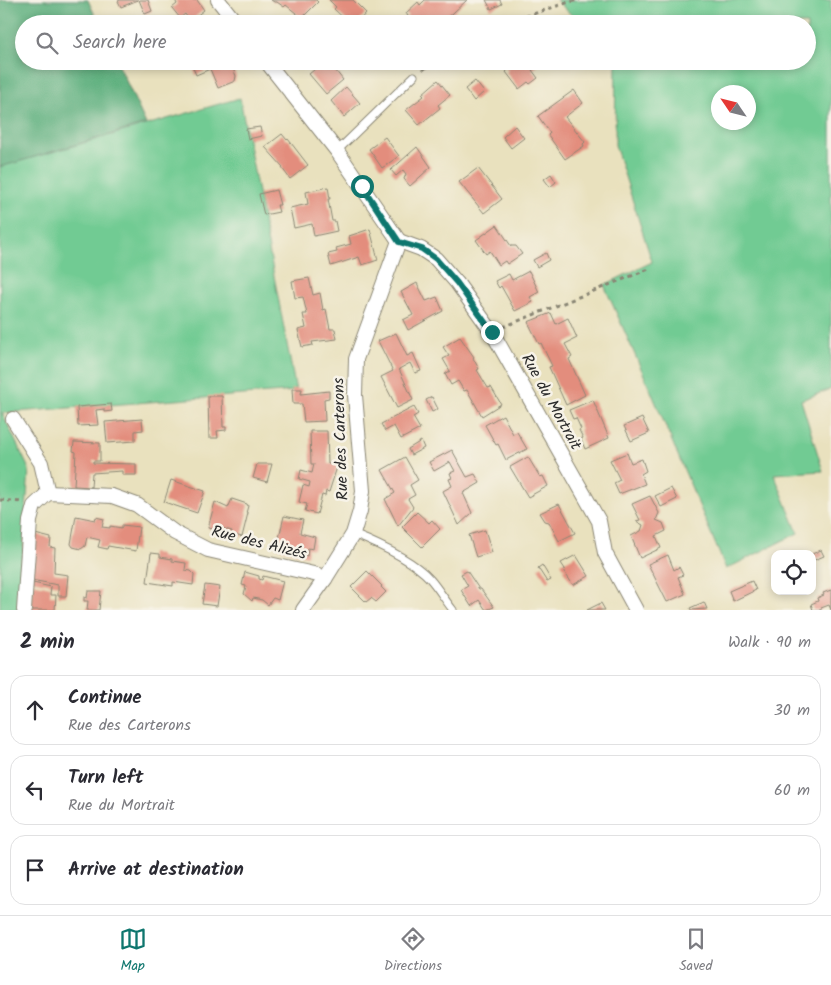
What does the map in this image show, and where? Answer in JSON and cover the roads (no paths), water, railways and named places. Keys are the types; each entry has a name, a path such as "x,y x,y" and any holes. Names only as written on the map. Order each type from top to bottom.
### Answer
{"street":[{"path":"218,0 230,15"},
{"path":"273,70 338,151 399,242"},
{"name":"Rue du Mortrait","path":"399,242 422,249 436,259 457,283 492,332 598,521 605,553 636,610"},
{"name":"Rue des Carterons","path":"303,610 353,534 360,511 363,491 355,395 356,359 399,242"},
{"path":"13,419 40,463 48,493 34,506 30,521 24,610"},
{"name":"Rue des Alizés","path":"48,493 112,496 137,505 175,533 208,550 266,562 318,575 325,579"}],"lane":[{"path":"338,151 414,76"},
{"path":"353,534 373,542 418,568 430,579 452,610"}]}
